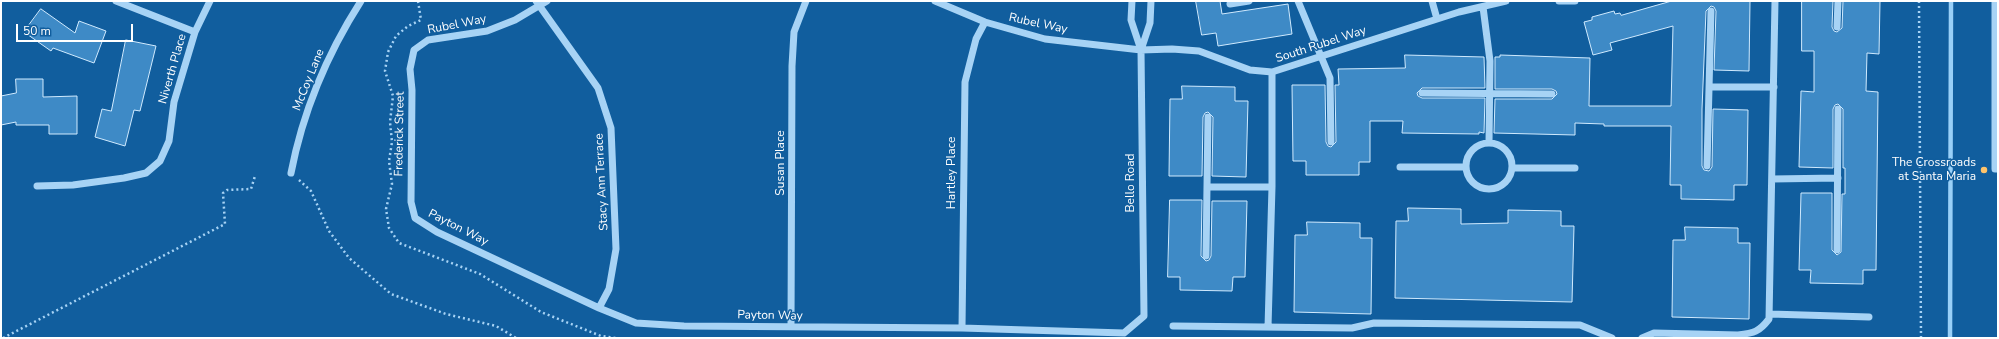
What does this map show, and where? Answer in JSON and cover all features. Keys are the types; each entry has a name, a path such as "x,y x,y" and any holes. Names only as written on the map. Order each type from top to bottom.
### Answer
{"street":[{"path":"116,1 195,32"},
{"name":"Niverth Place","path":"37,186 73,185 124,178 146,173 160,161 168,141 174,102 195,32 210,1"},
{"name":"McCoy Lane","path":"291,173 307,109 323,69 344,28 361,1"},
{"name":"Rubel Way","path":"414,50 428,40 487,31 515,20 538,3 548,1"},
{"name":"Susan Place","path":"791,327 792,66 794,32 806,1"},
{"name":"Rubel Way","path":"935,1 985,22 1045,39 1141,50"},
{"name":"Bello Road","path":"1132,1 1131,20 1141,50 1144,316"},
{"name":"Bello Road","path":"1141,50 1150,23 1151,1"},
{"path":"1230,4 1249,1"},
{"path":"1298,1 1330,78 1332,87 1330,142"},
{"path":"1432,1 1437,19"},
{"name":"South Rubel Way","path":"1141,50 1172,49 1199,51 1250,70 1272,72 1437,19 1506,1"},
{"path":"1559,1 1575,1"},
{"path":"1642,338 1654,333 1738,335 1761,330 1769,319 1775,1"},
{"path":"1837,27 1838,1"},
{"path":"1994,1 1994,168 1998,168"},
{"name":"Stacy Ann Terrace","path":"538,3 598,88 611,128 616,250 609,289 599,308"},
{"path":"1483,7 1490,61 1488,143"},
{"path":"1707,166 1711,11"},
{"name":"Hartley Place","path":"962,328 965,82 976,39 985,22"},
{"name":"Frederick Street","path":"414,50 410,69 412,90 410,184 411,202 415,218"},
{"path":"1268,327 1272,187 1272,72"},
{"path":"1709,87 1774,86"},
{"path":"1422,93 1552,94"},
{"path":"1836,250 1838,109"},
{"path":"1206,256 1208,117"},
{"path":"1488,143 1497,145 1505,150 1510,157 1512,168 1510,175 1506,182 1498,188 1481,188 1473,183 1468,176 1466,167 1468,158 1472,151 1480,145 1488,143"},
{"path":"1400,167 1466,167"},
{"path":"1512,168 1575,168"},
{"path":"1772,178 1838,178"},
{"path":"1208,187 1272,187"},
{"name":"Payton Way","path":"415,218 437,232 599,308 636,323 684,326 962,328 1124,333 1144,316"},
{"path":"1770,314 1869,317"},
{"path":"1173,326 1352,328 1374,322 1580,325 1612,338"}],"path":[{"path":"418,1 421,20 408,26 396,36 388,52 385,70 393,96 390,122 392,142 389,161 392,184 386,209 389,228 399,243 480,274 541,312 601,336 616,338"},
{"path":"1919,1 1921,338"},
{"path":"291,173 311,191 329,231 349,258 391,294 446,314 496,326 516,338"},
{"path":"3,338 225,224 223,193 227,190 251,189 255,176"}],"building":[{"path":"1196,1 1220,1 1222,14 1288,4 1292,34 1218,46 1216,33 1202,35"},
{"path":"1672,1 1750,1 1749,71 1714,70 1716,11 1714,7 1711,6 1706,11 1702,109 1702,166 1704,170 1709,171 1712,167 1713,109 1748,110 1747,185 1734,185 1734,200 1681,199 1681,185 1670,185 1671,126 1604,126 1604,124 1575,123 1575,135 1494,133 1495,99 1552,99 1557,94 1556,91 1552,89 1495,89 1495,57 1500,57 1500,55 1590,58 1589,106 1671,106 1673,26 1610,43 1612,50 1593,55 1584,22 1592,20 1592,17 1614,11 1615,14 1620,13 1621,15"},
{"path":"1802,1 1833,1 1832,27 1834,31 1837,32 1842,28 1843,1 1880,1 1879,54 1867,53 1866,91 1878,92 1876,270 1863,270 1863,284 1810,283 1811,270 1799,270 1801,193 1832,193 1832,250 1837,255 1841,252 1842,194 1845,194 1845,168 1843,168 1843,109 1838,104 1835,105 1833,109 1833,168 1799,167 1801,91 1814,92 1814,51 1802,51"},
{"path":"41,9 75,33 79,21 106,31 94,63 53,48 51,51 24,32"},
{"path":"126,40 156,46 140,111 134,110 125,146 95,137 102,109 111,111"},
{"path":"1405,55 1484,57 1485,88 1422,88 1417,93 1418,96 1422,98 1485,98 1484,133 1402,133 1403,121 1370,121 1370,162 1359,162 1359,175 1306,175 1306,161 1293,161 1292,85 1325,85 1326,142 1328,146 1331,147 1336,142 1335,85 1339,85 1338,69 1405,68"},
{"path":"16,79 43,79 43,97 77,96 77,134 49,134 49,125 16,125 16,122 1,125 1,96 16,93"},
{"path":"1182,86 1235,87 1235,101 1248,101 1246,177 1212,176 1213,117 1208,112 1205,113 1203,117 1202,176 1169,176 1170,99 1182,99"},
{"path":"1170,200 1202,200 1201,256 1206,261 1209,260 1211,256 1212,201 1247,201 1245,277 1233,277 1232,291 1180,290 1180,277 1168,277"},
{"path":"1408,208 1461,209 1461,224 1508,223 1508,210 1561,211 1561,226 1574,226 1572,302 1395,298 1396,221 1408,221"},
{"path":"1307,222 1360,223 1360,238 1372,238 1371,314 1294,312 1295,235 1307,235"},
{"path":"1685,227 1738,228 1738,243 1750,243 1749,319 1672,317 1673,240 1685,240"}],"waterway":[{"path":"1950,338 1951,1"}],"place":[{"name":"The Crossroads at Santa Maria","path":"1984,170"}]}
